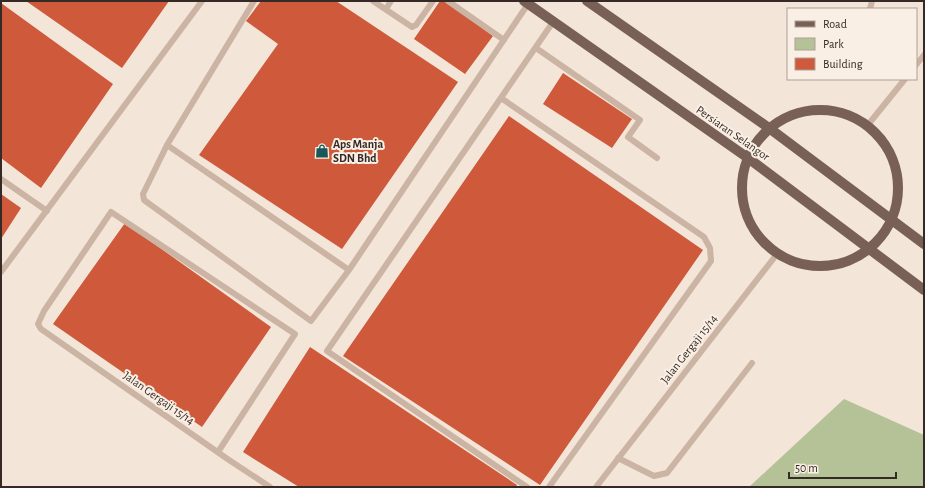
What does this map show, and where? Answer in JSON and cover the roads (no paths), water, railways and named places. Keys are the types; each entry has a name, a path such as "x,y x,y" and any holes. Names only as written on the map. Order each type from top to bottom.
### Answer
{"main road":[{"name":"Persiaran Selangor","path":"587,1 769,128 924,244"},
{"name":"Persiaran Selangor","path":"526,2 748,158 924,290"},
{"path":"818,110 844,114 867,126 885,145 896,168 899,194 893,220 883,236 870,250 848,262 824,267 800,264 777,254 757,235 745,211 741,184 748,158 757,142 769,128 792,115 818,110"}],"lane":[{"path":"1,272 202,1"},
{"path":"254,1 167,145 143,194 144,200 312,321 349,270 504,40 526,2"},
{"path":"374,1 412,27 416,25 433,1"},
{"path":"386,9 391,1"},
{"path":"448,1 504,40"},
{"path":"527,487 327,351 553,22"},
{"path":"536,48 640,120 628,136 657,158"},
{"path":"917,64 924,55"},
{"path":"867,126 904,80"},
{"path":"501,98 704,237 710,248 711,261 549,487"},
{"path":"167,145 349,270"},
{"path":"1,179 47,211"},
{"name":"Jalan Gergaji 15/14","path":"218,452 295,334 111,212 44,311 38,324 41,329 218,452 270,487"},
{"name":"Jalan Gergaji 15/14","path":"596,487 777,254"},
{"path":"618,458 654,476 667,473 752,363"}],"place":[{"name":"Aps Manja SDN Bhd","path":"322,151"}]}
